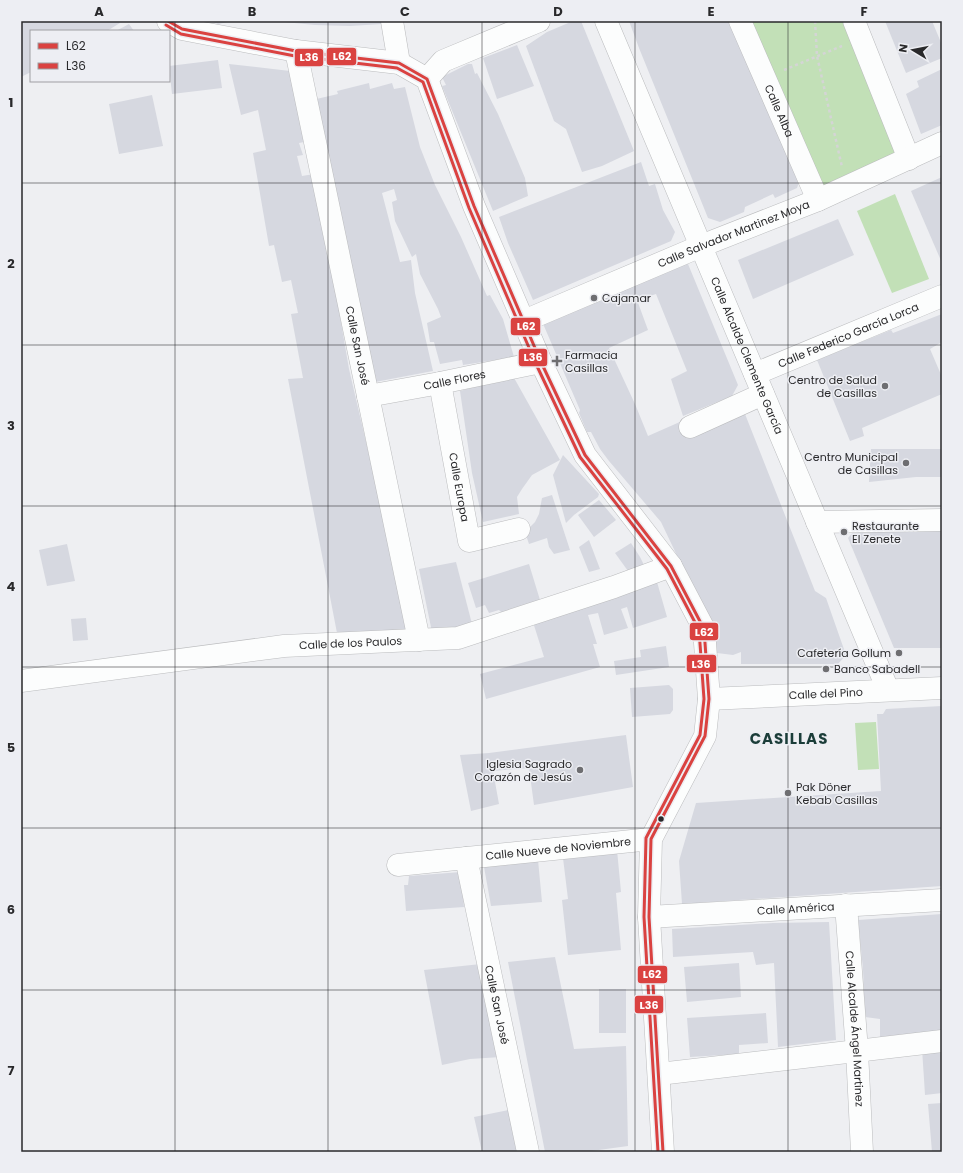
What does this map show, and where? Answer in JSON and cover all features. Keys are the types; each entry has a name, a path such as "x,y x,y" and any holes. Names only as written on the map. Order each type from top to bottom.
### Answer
{"street":[{"path":"168,21 182,29 296,51 400,63 427,79 474,206 541,362 585,455 671,566 704,629 709,699 705,736 651,839 649,917 663,1152"},
{"path":"392,21 400,63"},
{"path":"427,79 443,61 540,21"},
{"name":"Calle Alcalde Clemente García","path":"606,21 888,690"},
{"name":"Calle Alba","path":"740,21 818,200"},
{"path":"857,30 909,159"},
{"name":"Calle San José","path":"296,51 419,640"},
{"name":"Calle Salvador Martinez Moya","path":"524,321 701,246 818,200 942,143"},
{"name":"Calle Federico García Lorca","path":"755,374 942,296"},
{"name":"Calle Flores","path":"368,396 541,362"},
{"name":"Calle Europa","path":"440,383 470,541 519,529"},
{"path":"690,428 763,394"},
{"path":"817,522 942,520"},
{"name":"Calle de los Paulos","path":"21,681 284,646 458,638 671,566"},
{"name":"Calle del Pino","path":"709,699 942,688"},
{"name":"Calle Nueve de Noviembre","path":"398,865 651,839"},
{"name":"Calle San José","path":"466,858 528,1152"},
{"name":"Calle América","path":"649,917 942,900"},
{"name":"Calle Alcalde Ángel Martinez","path":"846,905 858,1051 862,1152"},
{"path":"659,1074 942,1041"}],"path":[{"path":"815,21 818,56 846,187"},
{"path":"765,78 818,56 857,30"}],"green space":[{"path":"741,21 852,21 907,158 819,199"},
{"path":"895,194 929,279 892,293 857,211"},
{"path":"876,722 879,769 858,770 855,723"}],"building":[{"path":"21,21 118,21 120,23 109,30 30,30 30,72 21,77"},
{"path":"211,21 228,21 228,22 218,24"},
{"path":"284,21 381,21 382,24 350,26 315,25"},
{"path":"573,21 581,21 634,151 602,166 582,172 566,129 554,121 526,46 547,32"},
{"path":"629,21 737,21 801,177 797,188 775,198 773,194 745,207 744,212 720,222 708,218"},
{"path":"885,21 932,21 942,45 942,58 906,73"},
{"path":"129,24 133,30 118,30"},
{"path":"517,45 534,86 497,99 483,58"},
{"path":"218,60 222,88 172,94 170,66"},
{"path":"229,64 290,71 304,142 299,143 303,155 297,156 302,176 314,174 334,271 349,369 410,631 337,633 288,379 303,378 291,314 298,313 291,280 282,282 274,245 269,246 253,153 266,150 258,110 241,115"},
{"path":"468,64 472,64 475,74 477,73 498,114 525,178 528,196 493,211 442,86 446,85 442,77"},
{"path":"942,69 942,125 921,134 906,94 919,87 917,81"},
{"path":"369,83 370,89 392,83 394,89 405,87 420,147 435,185 461,237 487,296 490,295 503,319 514,357 463,365 462,360 440,364 434,342 430,342 427,323 441,317 420,274 416,254 412,257 395,221 392,202 397,200 394,189 382,193 400,262 411,260 415,293 433,371 375,382 312,100 338,94 337,91"},
{"path":"152,95 163,146 119,154 109,104"},
{"path":"641,162 649,186 655,184 663,210 675,232 671,241 533,300 508,243 499,217"},
{"path":"942,177 942,263 911,191"},
{"path":"838,219 854,255 753,299 738,260"},
{"path":"677,260 688,264 738,385 732,396 683,416 671,379 687,371 656,294 637,300 648,330 609,348 648,436 682,421 745,414 815,591 826,598 846,655 838,664 741,664 741,652 733,655 717,653 702,608 661,522 609,461 600,449 591,432 587,432 579,413 580,410 541,319"},
{"name":"Centro de Salud de Casillas","path":"942,314 942,342 930,349 942,377 942,394 862,428 864,436 850,441 817,360 891,330 893,333"},
{"path":"513,376 560,460 532,475 517,497 519,514 483,522 472,473 460,391"},
{"name":"Centro Municipal de Casillas","path":"871,449 942,449 942,477 916,477 869,482"},
{"path":"563,455 599,494 598,497 566,523 553,475"},
{"path":"552,495 570,550 554,554 549,547 547,538 529,544 525,532 535,522 539,514 542,498"},
{"path":"599,500 616,520 594,537 578,515"},
{"path":"856,529 942,530 942,648 894,648 848,538"},
{"path":"589,540 600,569 589,572 579,547"},
{"path":"631,543 645,567 628,571 615,553"},
{"path":"67,544 75,581 47,586 39,550"},
{"path":"456,562 472,624 432,632 419,569"},
{"path":"529,564 540,600 502,613 499,610 489,613 485,605 476,608 468,583"},
{"path":"655,575 667,617 633,628 627,607 621,609 628,628 604,635 598,613 588,615 597,644 593,644 600,667 486,699 480,674 544,657 532,619"},
{"path":"86,618 88,640 73,641 71,619"},
{"path":"666,646 669,667 616,675 614,661 641,657 640,650"},
{"path":"669,685 673,689 673,710 670,714 632,717 630,688"},
{"path":"942,706 942,886 682,904 679,861 696,803 881,791 877,714 883,714 886,709"},
{"name":"Iglesia Sagrado Corazón de Jesús","path":"626,735 633,787 534,805 529,768 493,771 499,804 471,811 460,755 489,753"},
{"path":"617,850 621,892 616,893 621,950 568,955 562,900 568,899 563,858"},
{"path":"538,860 542,902 491,906 484,867"},
{"path":"461,872 464,907 406,911 404,885 408,885 409,876"},
{"path":"942,914 942,1030 880,1037 880,1019 865,1017 863,969 858,920"},
{"path":"829,922 836,1040 778,1047 774,963 756,965 753,952 673,957 672,929 773,923"},
{"path":"555,957 574,1049 626,1046 628,1146 584,1152 545,1152 508,962"},
{"path":"739,963 741,997 687,1002 684,967"},
{"path":"481,964 501,1057 470,1059 442,1065 424,970"},
{"path":"599,989 626,989 626,1033 599,1033"},
{"path":"766,1013 768,1043 739,1045 739,1054 690,1057 687,1018"},
{"path":"942,1046 942,1093 925,1095 922,1048"},
{"path":"942,1103 942,1152 932,1152 928,1104"},
{"path":"514,1109 524,1152 482,1152 474,1117"}],"transit line":[{"name":"L62","path":"168,21 182,29 296,51 399,63 427,79 474,206 541,362 585,455 671,566 704,629 709,699 705,736 651,839 649,917 663,1152"},
{"name":"L36","path":"166,25 181,34 295,56 397,68 423,82 469,208 536,364 580,457 667,569 699,630 704,699 700,735 646,838 644,917 658,1152"}],"place":[{"name":"Cajamar","path":"594,298"},
{"name":"Farmacia Casillas","path":"557,361"},
{"name":"Centro de Salud de Casillas","path":"885,386"},
{"name":"Centro Municipal de Casillas","path":"906,463"},
{"name":"Restaurante El Zenete","path":"844,532"},
{"name":"Cafetería Gollum","path":"899,653"},
{"name":"Banco Sabadell","path":"826,669"},
{"name":"Iglesia Sagrado Corazón de Jesús","path":"580,770"},
{"name":"Pak Döner Kebab Casillas","path":"788,793"}],"district":[{"name":"CASILLAS","path":"789,739"}]}
